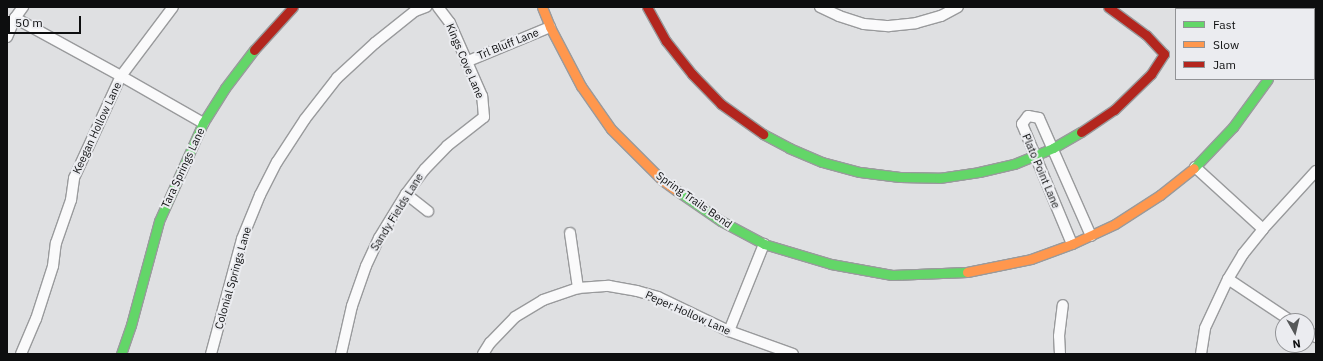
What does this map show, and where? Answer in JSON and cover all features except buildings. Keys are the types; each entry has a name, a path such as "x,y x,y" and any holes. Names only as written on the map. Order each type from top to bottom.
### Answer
{"street":[{"path":"7,37 15,18 23,7"},
{"name":"Keegan Hollow Lane","path":"21,354 36,319 53,266 56,243 71,200 74,178 121,76 173,7"},
{"name":"Tara Springs Lane","path":"121,354 131,325 159,220 203,123 225,88 249,56 293,7"},
{"name":"Colonial Springs Lane","path":"211,354 242,239 260,195 277,162 305,119 337,78 375,43 415,11 426,7"},
{"name":"Kings Cove Lane","path":"438,7 450,23 482,96 484,117"},
{"name":"Spring Trails Bend","path":"542,7 550,27 581,86 611,129 662,180 721,221 764,244 831,264 892,274 961,273 1031,259 1092,236 1115,224 1160,196 1195,167 1233,127 1267,80"},
{"path":"647,7 666,41 688,69 721,104 753,128 789,148 822,162 868,173 900,177 940,178 979,172 1014,164 1053,148 1083,131 1114,110 1151,74 1164,54 1146,35 1108,7"},
{"path":"820,7 839,16 864,24 888,26 916,23 941,16 958,7"},
{"path":"15,18 203,123"},
{"name":"Trl Bluff Lane","path":"466,62 550,27"},
{"name":"Plato Point Lane","path":"1053,148 1038,118 1028,116 1022,124 1072,244"},
{"name":"Sandy Fields Lane","path":"341,354 352,306 366,266 379,238 406,194 425,169 447,146 484,117"},
{"path":"1053,148 1092,236"},
{"path":"1195,167 1263,229"},
{"path":"1201,354 1205,328 1228,279 1243,254 1263,229 1316,171"},
{"path":"406,194 428,211"},
{"path":"570,233 578,288"},
{"path":"729,331 764,244"},
{"path":"1228,279 1279,313"},
{"name":"Peper Hollow Lane","path":"483,354 490,343 515,317 543,300 578,288 609,286 637,290 658,297 729,331 794,354"},
{"path":"1060,354 1059,336 1063,305"}],"green space":[{"path":"1233,7 1313,7 1313,8"}],"traffic: fast":[{"path":"121,354 131,325 159,221 203,123 225,88 254,50"},
{"path":"1194,168 1233,127 1267,80"},
{"path":"763,134 789,148 822,162 860,172 900,177 939,178 979,172 1014,164 1053,148 1081,132"},
{"path":"676,190 721,221 764,244 831,264 892,275 967,272"}],"traffic: slow":[{"path":"542,7 550,27 581,86 611,129 662,180 676,190"},
{"path":"967,272 1031,259 1072,244 1115,224 1160,195 1194,168"}],"traffic: jam":[{"path":"254,50 293,7"},
{"path":"647,7 666,41 692,74 721,104 763,134"},
{"path":"1081,132 1114,110 1151,74 1164,54 1146,35 1108,7"}]}
